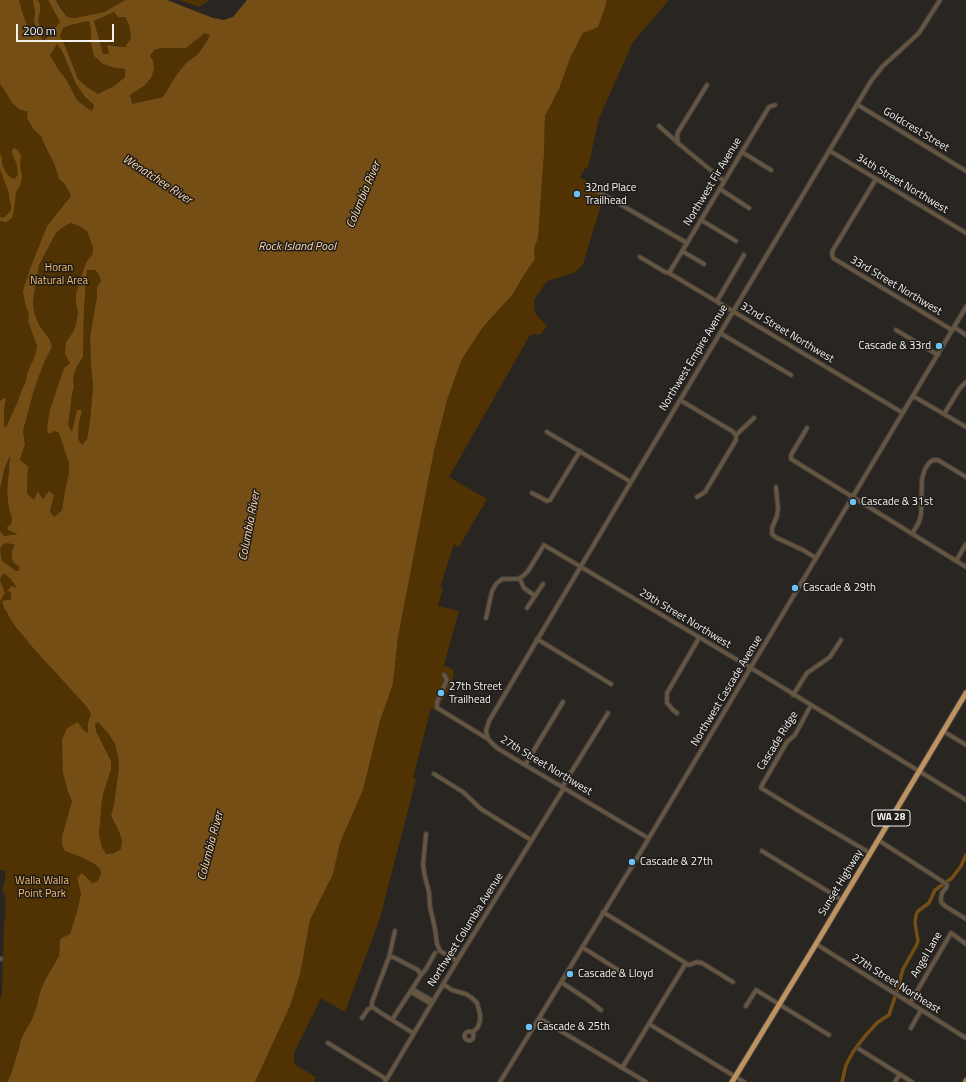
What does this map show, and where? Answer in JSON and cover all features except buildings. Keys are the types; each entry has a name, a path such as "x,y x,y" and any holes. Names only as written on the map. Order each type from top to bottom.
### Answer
{"highway":[{"name":"Sunset Highway","path":"732,1082 966,693"}],"street":[{"name":"Northwest Empire Avenue","path":"488,739 486,731 489,720 871,82 883,66 919,33 940,0"},
{"path":"679,144 677,136 678,132 707,85"},
{"name":"Northwest Fir Avenue","path":"669,273 768,107 775,105"},
{"name":"Goldcrest Street","path":"858,105 966,171"},
{"path":"658,126 724,181"},
{"name":"34th Street Northwest","path":"830,151 966,233"},
{"path":"742,152 771,170"},
{"name":"33rd Street Northwest","path":"876,179 832,250 832,257 953,329 966,335"},
{"path":"592,188 687,243"},
{"path":"720,189 749,208"},
{"path":"701,220 736,241"},
{"path":"682,251 704,264"},
{"path":"717,301 744,255"},
{"name":"32nd Street Northwest","path":"640,257 717,301 903,414"},
{"name":"Northwest Cascade Avenue","path":"500,1082 966,307"},
{"path":"896,330 938,355"},
{"path":"720,333 791,375"},
{"path":"944,414 960,388 966,382"},
{"path":"913,396 966,428"},
{"path":"680,400 732,431 736,435"},
{"path":"697,497 706,492 736,440 736,435 754,418"},
{"path":"807,428 791,455 791,458 966,567"},
{"path":"547,432 631,482"},
{"path":"532,493 547,501 550,500 580,451"},
{"path":"912,534 921,516 922,479 925,469 929,463 933,460 938,460 966,477"},
{"path":"776,487 778,508 777,516 772,528 772,534 816,558"},
{"path":"956,561 966,544"},
{"name":"29th Street Northwest","path":"520,578 526,574 544,545 750,668 966,800"},
{"path":"486,618 492,591 496,584 502,579 520,578 524,588 535,596"},
{"path":"527,608 542,584"},
{"path":"677,713 667,703 667,694 699,638"},
{"path":"537,639 610,684"},
{"name":"Cascade Ridge","path":"793,694 807,673 830,657 841,640"},
{"name":"27th Street Northwest","path":"444,675 447,680 437,702 439,709 488,739 497,748 648,838"},
{"path":"525,764 563,702"},
{"name":"Cascade Ridge","path":"811,705 795,735 787,742 761,786 763,789 870,853"},
{"name":"Northwest Columbia Avenue","path":"386,1081 413,1033 509,878 608,713"},
{"path":"943,731 966,745"},
{"path":"434,774 463,792 481,809 531,840"},
{"path":"426,834 423,865 437,944 440,951 457,962"},
{"path":"878,840 945,883 947,885 942,893 941,902 944,906 966,919"},
{"path":"762,851 842,900"},
{"path":"603,912 689,965 697,962 702,963 733,982"},
{"path":"372,1007 372,1002 389,957 395,931"},
{"name":"Angel Lane","path":"910,1003 951,933 966,944"},
{"name":"27th Street Northeast","path":"816,944 966,1038"},
{"path":"582,947 623,973"},
{"path":"392,1020 435,953"},
{"path":"389,957 393,957 418,970 420,975"},
{"path":"622,1068 686,963"},
{"path":"561,982 600,1010"},
{"path":"443,984 452,990 466,994 477,1003 480,1021 478,1027 472,1033"},
{"path":"412,990 432,1002"},
{"path":"746,1006 756,990 829,1035"},
{"path":"362,1018 368,1009 372,1007"},
{"path":"372,1007 413,1033"},
{"path":"911,1028 921,1010"},
{"path":"539,1018 646,1082"},
{"path":"649,1024 744,1082"},
{"path":"328,1043 386,1081"},
{"path":"859,1049 912,1082"},
{"path":"895,1082 900,1074"}],"green space":[{"path":"19,0 34,1 34,22 37,29 32,38 26,30 27,25"},
{"path":"38,0 48,0 60,22 44,42 41,38 41,29 38,20 40,4"},
{"path":"57,0 125,0 104,12 75,18 67,17"},
{"path":"179,0 210,0 199,7"},
{"path":"606,0 669,0 633,42 599,118 588,168 585,168 580,177 605,192 583,264 574,273 547,281 534,300 535,313 547,326 541,334 530,335 449,477 487,499 459,547 454,544 440,587 443,588 438,606 459,611 444,665 454,670 452,684 436,711 431,708 413,778 416,779 380,918 345,1012 321,998 294,1053 294,1064 316,1077 313,1082 255,1082 290,1006 300,975 310,920 333,874 340,843 363,790 380,721 393,684 398,637 434,451 448,397 462,359 483,327 513,294 535,259 534,249 538,238 545,116 559,89 571,56 583,33 606,4"},
{"path":"114,12 125,17 129,25 131,38 125,47 107,45 109,54 103,54 94,21"},
{"path":"89,21 91,43 116,68 125,69 125,77 114,86 98,94 78,79 60,36 63,28"},
{"path":"205,33 210,35 207,41 198,54 187,62 177,74 163,97 132,104 130,95 144,86 150,56 154,50 161,48 186,48"},
{"path":"57,43 76,84 85,97 94,105 92,111 77,100 66,79 50,55"},
{"name":"Horan Natural Area","path":"0,84 11,102 19,109 28,112 34,130 41,136 54,163 59,179 65,184 71,196 47,226 26,307 29,314 28,321 37,346 35,356 28,371 25,384 6,427 4,427 4,413 6,401 0,401"},
{"name":"Horan Natural Area","path":"71,223 87,231 93,248 92,255 86,262 76,293 78,312 76,325 66,342 70,363 64,368 50,409 48,420 55,431 59,433 69,464 69,473 62,510 54,517 39,491 34,500 27,493 28,466 20,460 25,444 23,431 34,390 43,365 52,347 50,340 39,325 34,312 33,301 39,265 56,233"},
{"name":"Horan Natural Area","path":"87,270 95,270 101,281 97,287 97,296 90,337 93,387 90,421 87,439 82,445 78,439 82,410 72,433 67,425 74,387 73,378 76,368 83,357 84,308"},
{"path":"10,453 7,493 12,518 11,525 19,534 4,536 0,531 0,489"},
{"path":"7,543 15,545 19,572 2,561 0,550 2,545"},
{"name":"Walla Walla Point Park","path":"3,574 8,575 11,578 16,587 11,592 11,600 9,601 5,610 9,617 34,649 87,707 91,714 88,733 83,730 78,722 63,773 72,801 62,836 65,851 96,865 100,869 101,874 96,882 91,883 82,873 77,878 81,894 70,934 60,939 59,956 40,992 32,1019 21,1039 11,1074 7,1082 0,1082 0,999 2,993 4,923 6,910 6,897 2,889 5,881 5,870 0,870 0,600 4,595 0,581"},
{"path":"98,722 115,744 119,767 111,816 122,840 121,850 106,854 102,847 99,835 102,800 111,770 111,761 96,731 95,724"}],"water":[{"name":"Rock Island Pool","path":"0,0 19,0 27,25 26,30 32,38 37,29 34,22 35,12 33,0 38,0 40,4 40,12 38,20 41,29 41,38 44,41 60,22 48,0 56,0 67,17 75,18 104,12 125,0 167,0 213,18 224,20 233,17 247,0 606,0 598,27 583,33 571,56 559,89 545,116 538,238 534,249 535,259 513,294 483,327 462,359 448,397 434,451 398,637 393,684 380,721 363,790 340,843 333,874 310,920 300,975 290,1006 255,1082 7,1082 11,1074 21,1039 32,1019 40,992 59,956 60,939 70,934 81,894 77,878 82,873 92,883 98,880 101,874 100,869 96,865 65,851 62,845 62,836 72,801 63,773 62,740 67,728 78,722 83,730 88,733 88,724 91,714 87,707 15,626 4,608 2,601 11,600 11,592 7,591 12,586 15,588 16,587 11,579 5,574 3,574 0,580 0,550 0,531 4,536 18,534 8,530 7,527 11,525 12,518 7,493 10,455 0,489 0,401 6,398 4,427 6,427 25,384 37,346 28,321 29,314 23,291 47,226 71,196 65,184 59,179 54,163 41,136 34,130 27,118 28,112 19,109 11,102 0,84","holes":["114,12 118,17 125,17 129,25 131,38 125,47 107,45 109,54 103,54 94,21","89,21 94,56 103,64 125,69 125,77 114,86 98,94 87,87 78,79 60,36 63,28","205,33 210,35 198,54 187,62 177,74 163,97 132,104 130,95 144,86 151,78 154,69 153,61 150,56 154,50 161,48 186,48","57,44 62,51 76,84 85,97 94,105 92,111 77,100 66,79 50,55","71,223 79,226 87,231 93,248 92,255 86,262 76,293 78,312 76,325 66,342 65,354 70,363 64,368 50,409 48,420 47,431 49,434 55,431 59,433 69,464 69,473 62,510 54,517 50,511 54,495 49,491 43,499 38,491 34,500 27,493 28,466 20,460 25,444 23,431 34,390 43,365 52,347 50,340 39,325 34,312 33,301 39,265 56,233","87,270 95,270 101,281 97,287 97,296 90,337 93,387 90,421 87,439 82,445 78,439 82,410 77,410 72,432 68,425 74,387 73,378 76,368 83,357 84,308","7,543 15,545 12,551 12,558 15,564 19,566 19,571 16,571 2,561 0,550 2,545","98,722 115,744 119,767 111,816 122,840 121,849 114,853 106,854 102,847 99,835 102,800 111,770 111,761 96,731 95,724"]},
{"path":"15,148 21,156 20,166 22,177 21,184 16,192 12,218 5,222 0,221 0,217 3,218 8,214 11,210 11,206 9,193 0,169 0,153 2,164 6,173 11,178 15,179 18,174 17,165 12,150"},
{"path":"0,580 5,593 0,600"}],"waterway":[{"path":"897,991 903,969 918,941 915,923 918,911 929,903 935,890 952,878 961,866 966,855"},
{"path":"842,1082 846,1065 853,1052 878,1022 889,1015 895,997"}],"place":[{"name":"32nd Place Trailhead","path":"577,194"},
{"name":"Cascade & 33rd","path":"939,346"},
{"name":"Cascade & 31st","path":"853,502"},
{"name":"Cascade & 29th","path":"795,588"},
{"name":"27th Street Trailhead","path":"441,693"},
{"name":"Cascade & 27th","path":"632,862"},
{"name":"Cascade & Lloyd","path":"570,974"},
{"name":"Cascade & 25th","path":"529,1027"}],"water label":[{"name":"Wenatchee River","path":"157,180"},
{"name":"Columbia River","path":"364,195"},
{"name":"Columbia River","path":"250,526"},
{"name":"Columbia River","path":"211,846"}]}
